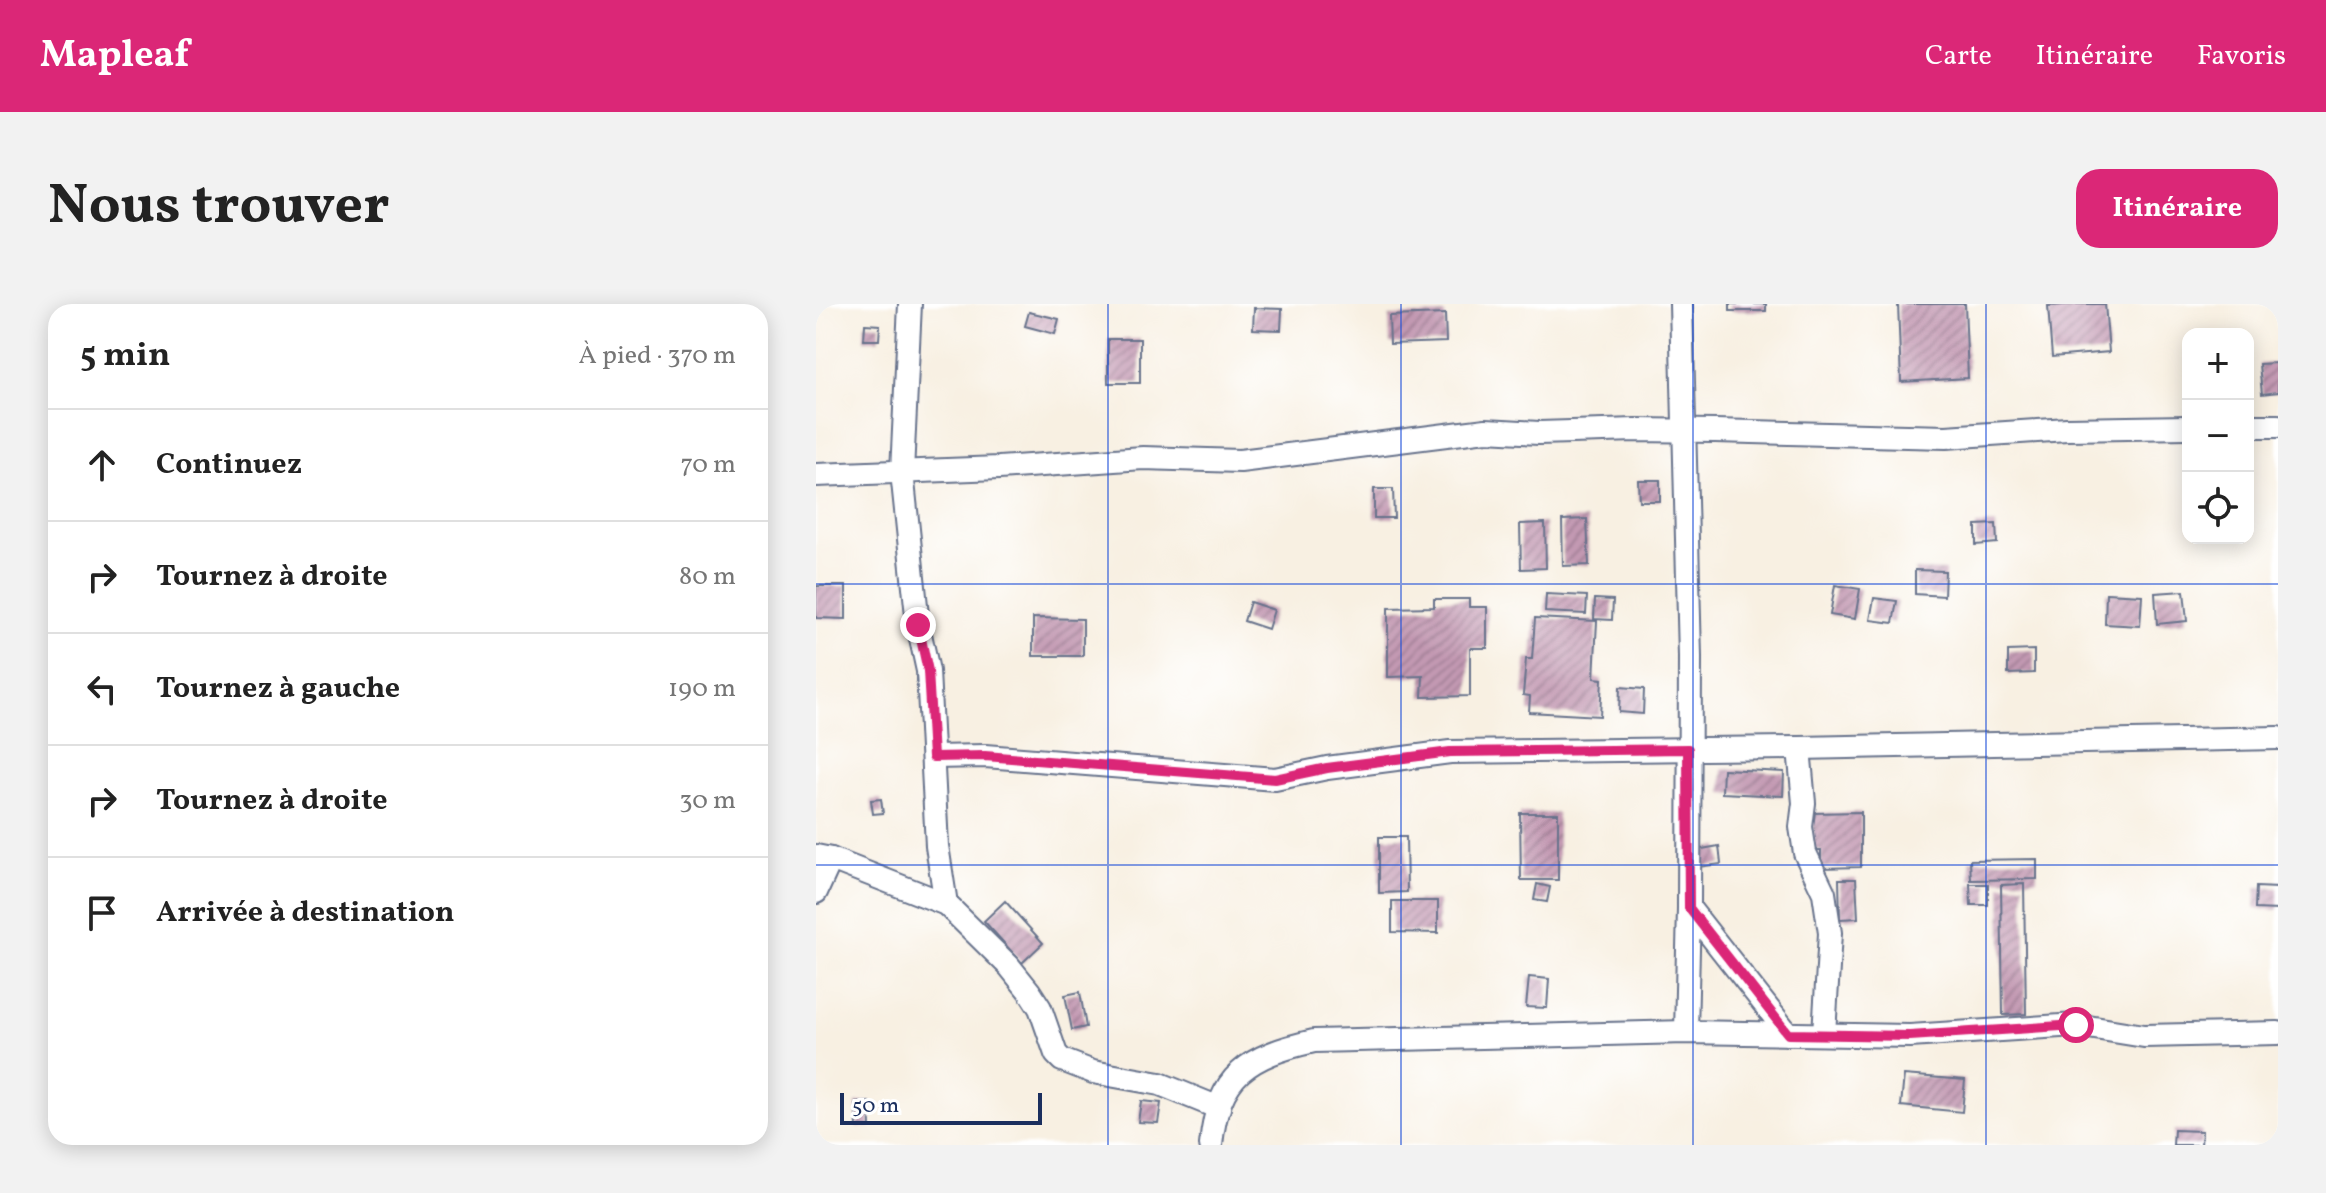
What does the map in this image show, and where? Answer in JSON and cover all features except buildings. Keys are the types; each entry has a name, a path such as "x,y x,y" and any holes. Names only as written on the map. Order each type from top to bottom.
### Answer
{"street":[{"path":"910,304 902,472 918,625 928,671 937,846 946,904"},
{"path":"1681,304 1690,657 1686,1032"},
{"path":"2254,426 2278,426"},
{"path":"816,475 1143,458 1240,461 1486,430 1946,437 2067,429 2182,427"},
{"path":"933,757 985,756 1275,779 1327,768 1450,752 2278,738"},
{"path":"1799,748 1804,803 1801,827 1805,853 1824,893 1830,933 1824,1034"},
{"path":"816,892 823,858 946,904 1009,966 1029,991 1040,1008 1056,1054 1062,1060 1093,1072 1160,1084 1219,1108"},
{"path":"1689,908 1788,1034"},
{"path":"1211,1145 1227,1086 1238,1071 1283,1048 1314,1041 1686,1032 1910,1036 2076,1025 2144,1036 2278,1033"}],"route":[{"path":"918,625 928,671 933,757 985,756 1275,779 1327,768 1450,752 1688,749 1689,908 1788,1034 1910,1036 2076,1025"}]}
